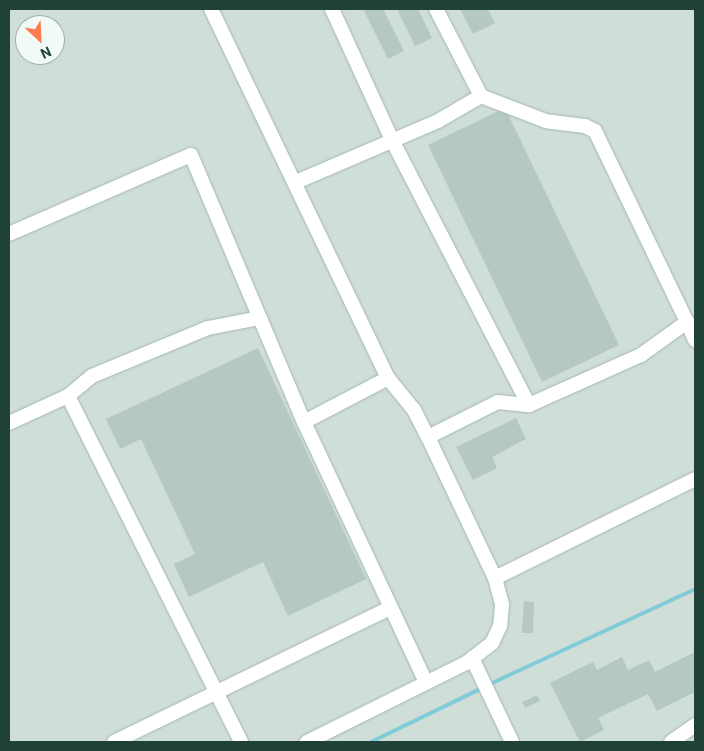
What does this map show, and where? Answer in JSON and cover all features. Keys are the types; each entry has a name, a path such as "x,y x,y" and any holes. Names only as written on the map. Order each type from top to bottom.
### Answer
{"street":[{"path":"211,9 296,182 388,378 414,410 428,437 495,578 502,605 500,626 492,643 472,658 333,736 307,742"},
{"path":"332,9 392,140 529,405"},
{"path":"436,9 481,96 546,121 585,126 595,131 695,340"},
{"path":"296,182 438,120 481,96"},
{"path":"9,234 191,154 304,422 426,683"},
{"path":"9,423 68,396 92,376 208,328 260,318"},
{"path":"428,437 498,402 529,405 640,355 687,322"},
{"path":"304,422 388,378"},
{"path":"68,396 241,742"},
{"path":"495,578 695,479"},
{"path":"114,742 390,608"},
{"path":"472,658 512,742"},
{"path":"671,742 695,725"}],"shaded area":[{"path":"9,9 695,9 695,742 9,742"}],"building":[{"path":"363,9 383,9 404,51 388,59"},
{"path":"397,9 418,9 432,38 415,46"},
{"path":"460,9 488,9 495,23 473,34"},
{"path":"505,108 619,345 542,382 428,145"},
{"path":"258,348 366,579 288,616 263,562 189,597 174,564 195,554 141,439 120,449 106,419"},
{"path":"516,418 526,439 492,457 497,468 473,480 456,447"},
{"path":"524,601 534,602 533,633 522,633"},
{"path":"695,652 695,692 657,711 648,694 598,718 604,730 580,742 550,683 593,662 597,670 622,657 628,670 649,660 655,672"},
{"path":"537,695 540,701 525,708 522,702"}],"waterway":[{"path":"492,683 695,589"},
{"path":"371,742 480,689"}]}
